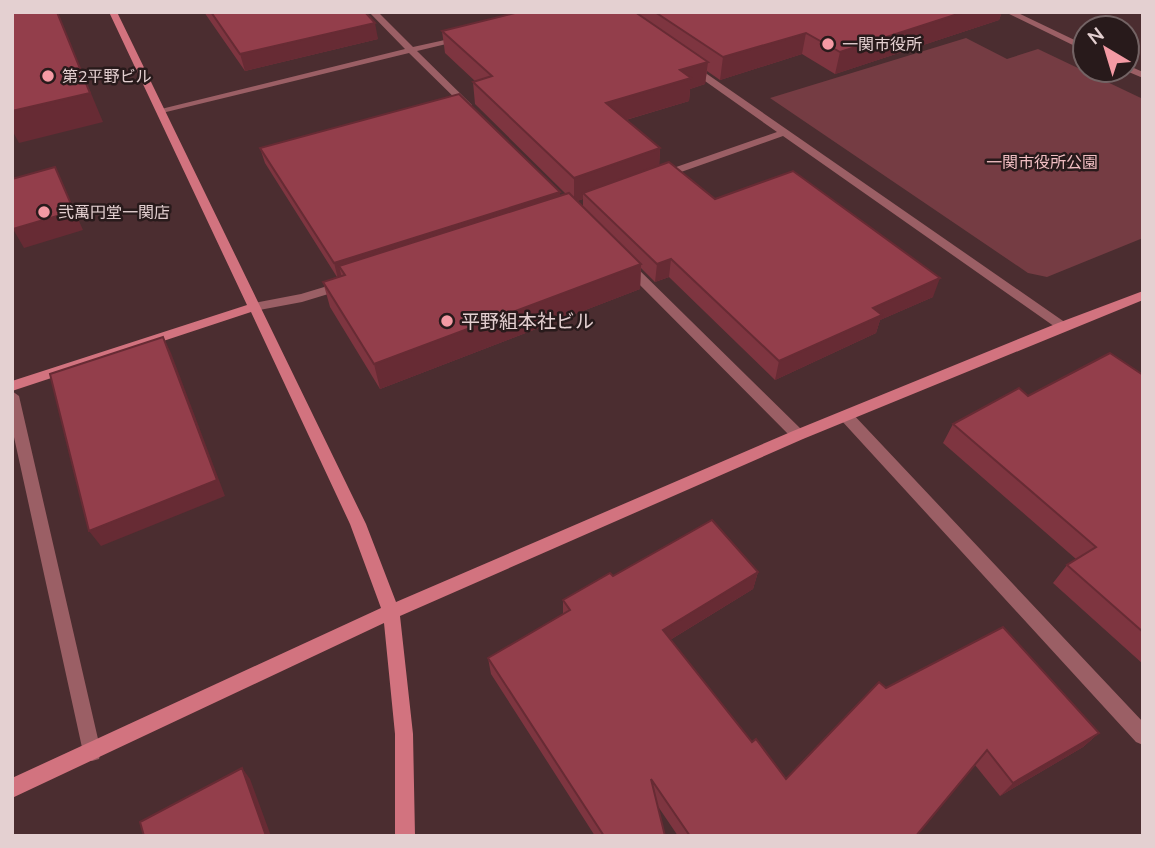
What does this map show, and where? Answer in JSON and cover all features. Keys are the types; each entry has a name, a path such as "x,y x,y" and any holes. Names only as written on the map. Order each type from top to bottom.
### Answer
{"street":[{"path":"113,12 358,524 391,612 404,734 405,836"},
{"path":"373,12 478,116"},
{"path":"1009,12 1071,41"},
{"path":"162,110 476,35"},
{"path":"677,57 1062,326"},
{"path":"645,182 785,132"},
{"path":"620,258 798,435"},
{"path":"12,386 254,307 302,298 353,282"},
{"path":"12,788 391,612 798,435 1143,295"},
{"path":"12,396 92,752"},
{"path":"846,416 1143,736"}],"green space":[{"name":"一関市役所公園","path":"966,38 1007,59 1038,49 1071,65 1071,84 1112,84 1143,99 1143,238 1047,277 1028,273 770,98"}],"building":[{"name":"第2平野ビル","path":"12,12 57,12 90,93 12,111"},
{"path":"211,12 365,12 375,23 240,54"},
{"path":"519,12 635,12 708,62 680,70 691,78 606,103 660,148 574,178 473,82 492,76 442,31"},
{"name":"一関市役所","path":"655,12 964,12 840,52 806,33 723,57"},
{"path":"459,94 560,192 334,263 260,148"},
{"path":"669,162 715,199 793,171 940,278 873,308 882,315 779,361 671,259 657,264 583,193"},
{"path":"55,167 74,211 13,229 12,179"},
{"path":"569,193 641,264 374,364 323,282 345,275 339,266"},
{"path":"163,337 217,480 89,531 50,374"},
{"path":"1110,353 1143,375 1143,632 1067,565 1096,547 953,424 1019,388 1028,396"},
{"path":"712,520 758,572 663,630 752,742 756,739 786,779 879,682 886,688 1003,627 1099,733 1013,783 987,750 916,836 690,836 651,779 665,836 604,836 488,658 570,610 563,600 610,573 613,576"},
{"path":"242,768 266,836 144,836 140,822"}],"place":[{"name":"一関市役所","path":"828,44"},
{"name":"第2平野ビル","path":"48,76"},
{"name":"弐萬円堂一関店","path":"44,212"},
{"name":"平野組本社ビル","path":"447,321"}]}
